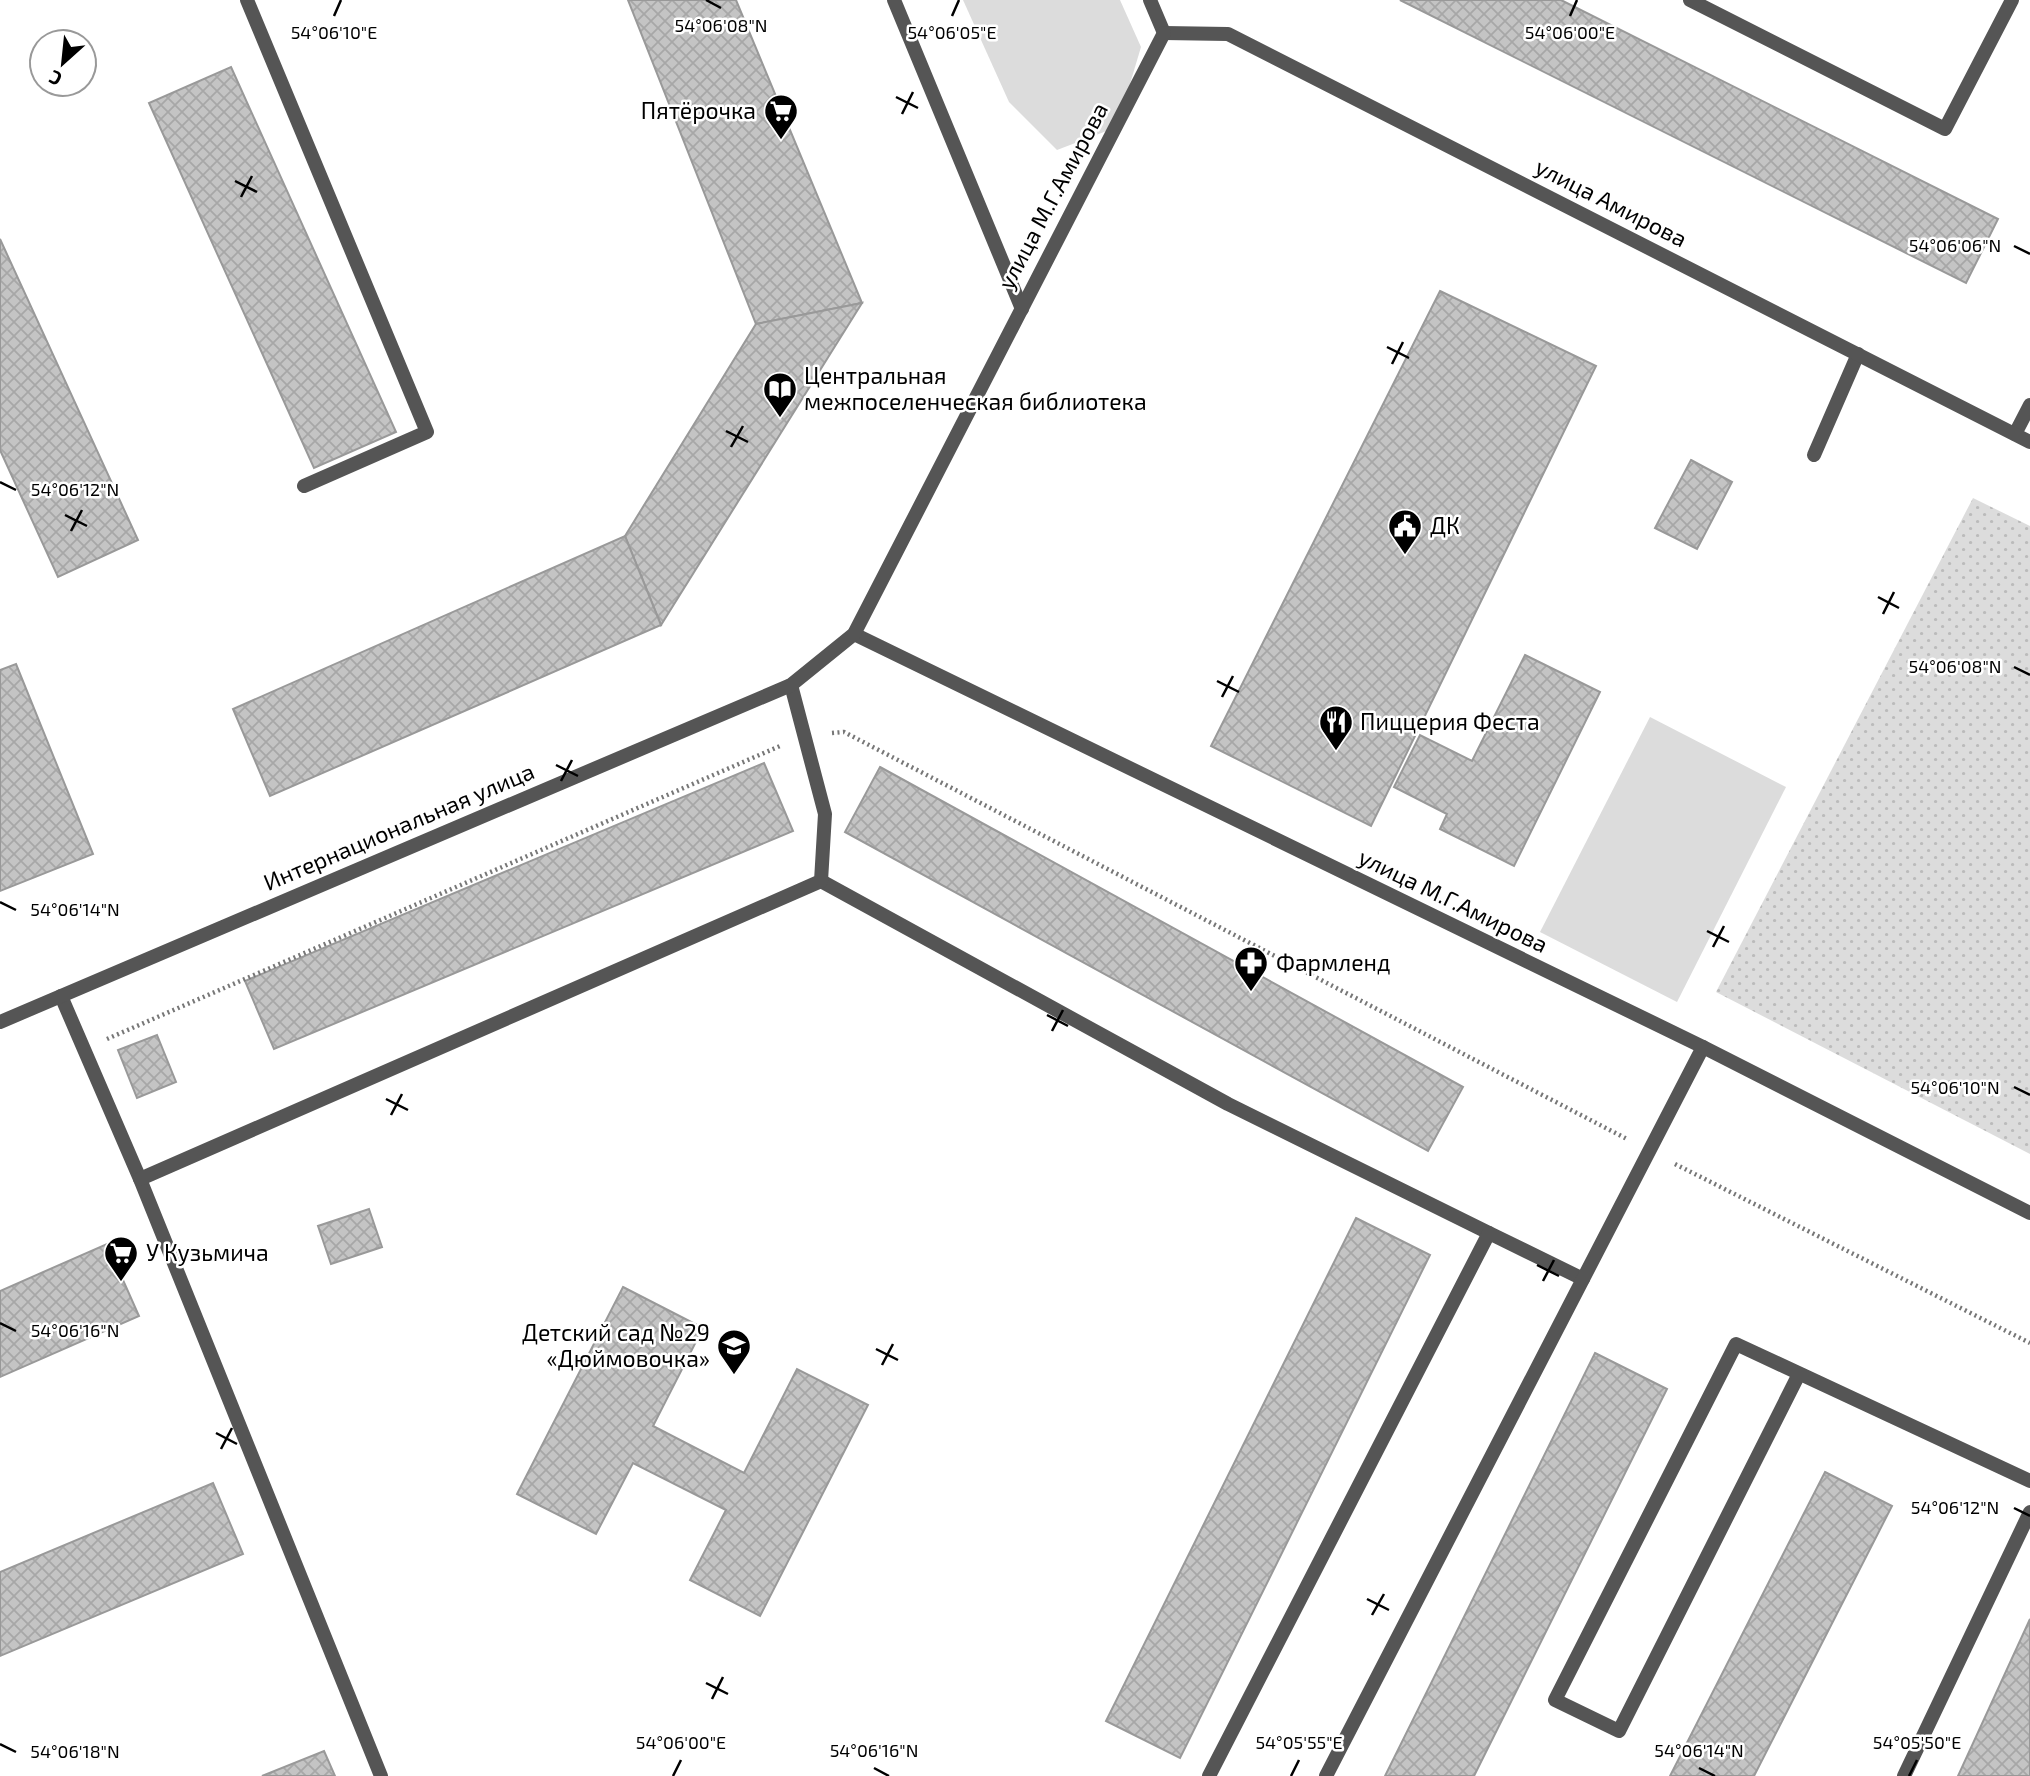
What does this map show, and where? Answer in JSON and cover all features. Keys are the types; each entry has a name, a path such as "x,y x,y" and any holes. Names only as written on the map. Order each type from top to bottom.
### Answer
{"street":[{"path":"247,0 427,432 304,486"},
{"name":"улица М.Г.Амирова","path":"894,0 1022,309"},
{"path":"1150,0 1164,33"},
{"path":"1690,0 1945,129 2012,0"},
{"name":"улица М.Г.Амирова","path":"1022,309 1164,33"},
{"name":"улица Амирова","path":"1164,33 1228,33 2030,442"},
{"name":"Интернациональная улица","path":"0,1022 790,685 854,634 1022,309"},
{"path":"1814,454 1857,354"},
{"path":"2015,434 2030,405"},
{"name":"улица М.Г.Амирова","path":"854,634 1703,1047 2030,1213"},
{"path":"790,685 825,814 821,881"},
{"path":"140,1179 821,881"},
{"path":"821,881 1228,1104 1583,1279"},
{"path":"61,996 140,1179 382,1776"},
{"path":"1326,1776 1703,1047"},
{"path":"1209,1776 1489,1233"},
{"path":"1799,1374 1619,1731 1555,1700 1735,1344 2030,1481"},
{"path":"1905,1776 2030,1512"}],"shaded area":[{"path":"963,0 1120,0 1141,47 1117,127 1057,150 1009,102"},
{"path":"1973,498 2030,526 2030,1154 1716,992"},
{"path":"1650,717 1786,787 1677,1002 1540,932"}],"building":[{"path":"628,0 736,0 862,303 756,324"},
{"path":"1400,0 1561,0 1998,219 1966,283"},
{"path":"231,67 396,432 314,468 149,103"},
{"path":"0,239 138,540 58,577 0,450"},
{"name":"ДК","path":"1440,291 1596,366 1371,826 1211,746"},
{"path":"862,303 661,625 625,536 756,324"},
{"path":"1691,460 1732,482 1697,549 1655,528"},
{"path":"625,536 661,625 270,796 233,709"},
{"path":"1525,655 1600,692 1514,866 1440,829 1447,814 1394,787 1420,735 1472,761"},
{"path":"16,664 93,854 0,891 0,670"},
{"path":"764,763 793,831 274,1049 245,981"},
{"path":"880,767 1463,1087 1428,1151 845,832"},
{"path":"157,1035 176,1082 137,1098 118,1050"},
{"path":"369,1209 382,1247 331,1264 318,1226"},
{"path":"1356,1218 1430,1255 1180,1758 1106,1721"},
{"path":"107,1244 139,1316 0,1377 0,1291"},
{"path":"623,1287 703,1328 653,1426 744,1473 797,1369 868,1405 760,1616 690,1580 726,1510 633,1463 596,1534 517,1494"},
{"path":"1595,1353 1667,1389 1474,1776 1385,1776"},
{"path":"1825,1472 1892,1506 1754,1776 1670,1776"},
{"path":"213,1483 243,1554 0,1656 0,1572"},
{"path":"2030,1619 2030,1776 1958,1776"},
{"path":"324,1751 335,1776 262,1776"}],"place":[{"name":"Пятёрочка","path":"781,141"},
{"name":"Центральная межпоселенческая библиотека","path":"780,419"},
{"name":"ДК","path":"1405,556"},
{"name":"Пиццерия Феста","path":"1336,752"},
{"name":"Фармленд","path":"1251,993"},
{"name":"У Кузьмича","path":"121,1283"},
{"name":"Детский сад №29 «Дюймовочка»","path":"734,1376"}]}
